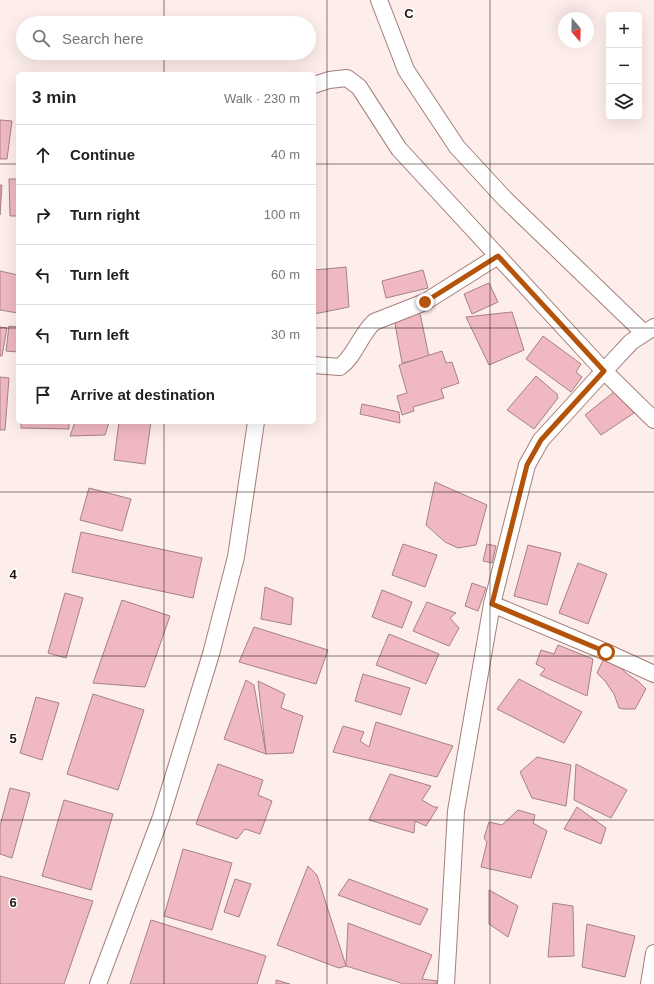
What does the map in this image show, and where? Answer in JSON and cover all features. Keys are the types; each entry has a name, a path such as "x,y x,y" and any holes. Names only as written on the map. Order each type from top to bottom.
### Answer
{"street":[{"path":"379,0 406,70 458,147 506,199 649,330 631,342 541,440 527,465 492,604 456,811 446,984"},
{"path":"316,84 329,80 347,78 359,87 399,149 604,371 654,420"},
{"path":"316,365 340,367 347,362 368,327 374,322 425,302 498,256"},
{"path":"98,984 161,817 211,654 236,556 256,424"},
{"path":"492,604 654,674"},
{"path":"649,984 654,953"}],"building":[{"path":"0,120 12,121 7,159 0,159"},
{"path":"9,179 16,179 16,216 10,216"},
{"path":"0,185 2,185 0,215"},
{"path":"346,267 349,307 316,314 316,270"},
{"path":"423,270 428,288 386,298 382,281"},
{"path":"0,271 16,275 16,313 0,310"},
{"path":"489,283 498,302 472,314 464,294"},
{"path":"512,312 524,350 489,365 466,317"},
{"path":"420,313 429,357 402,363 394,318"},
{"path":"9,326 16,327 16,352 6,351"},
{"path":"0,327 7,328 2,356 0,356"},
{"path":"543,336 581,364 576,372 582,377 571,392 526,359"},
{"path":"442,351 446,363 452,362 459,383 441,389 444,398 413,407 414,411 402,415 397,396 407,393 399,365"},
{"path":"536,376 557,394 558,398 534,429 507,410"},
{"path":"0,377 9,378 5,430 0,430"},
{"path":"615,391 634,413 601,435 585,415"},
{"path":"362,404 399,412 400,423 360,414"},
{"path":"21,424 69,424 69,429 21,428"},
{"path":"74,424 108,424 105,435 70,436"},
{"path":"119,424 151,424 145,464 114,460"},
{"path":"435,482 487,505 476,545 458,548 445,542 426,525"},
{"path":"89,488 131,499 122,531 80,520"},
{"path":"81,532 202,558 193,598 72,572"},
{"path":"403,544 437,555 425,587 392,575"},
{"path":"487,544 496,546 492,563 483,561"},
{"path":"528,545 561,553 547,605 514,596"},
{"path":"578,563 607,574 588,624 559,613"},
{"path":"472,583 486,588 478,611 465,606"},
{"path":"265,587 293,598 291,625 261,619"},
{"path":"382,590 412,602 402,628 372,617"},
{"path":"65,593 83,598 66,658 48,653"},
{"path":"122,600 170,616 145,687 93,683"},
{"path":"427,602 456,613 450,618 459,628 449,646 413,631"},
{"path":"254,627 328,650 316,684 239,662"},
{"path":"389,634 439,654 426,684 376,665"},
{"path":"558,645 593,659 587,696 540,675 545,669 536,664 541,650 554,654"},
{"path":"606,654 646,689 635,709 619,708 614,694 597,673"},
{"path":"363,674 410,688 401,715 355,701"},
{"path":"519,679 582,712 564,743 497,709"},
{"path":"246,680 254,685 266,754 224,739"},
{"path":"258,681 285,694 281,708 303,716 293,753 266,754"},
{"path":"93,694 144,710 118,790 67,774"},
{"path":"36,697 59,703 42,760 20,753"},
{"path":"376,722 453,746 437,777 333,752 343,726 364,732 360,741 369,747"},
{"path":"537,757 571,765 566,806 532,798 520,772"},
{"path":"218,764 263,780 258,795 272,801 260,834 245,829 237,839 196,824"},
{"path":"576,764 627,790 611,818 574,800"},
{"path":"390,774 431,786 422,800 434,807 438,807 426,826 415,821 414,833 369,820"},
{"path":"10,788 30,793 12,858 0,854 0,826"},
{"path":"64,800 113,814 91,890 42,876"},
{"path":"577,807 606,828 601,844 564,829"},
{"path":"518,810 535,815 533,823 547,831 531,878 481,867 487,842 484,838 489,822 502,825"},
{"path":"183,849 232,863 212,930 164,916"},
{"path":"308,866 317,875 346,966 339,968 277,945"},
{"path":"0,876 93,901 64,984 0,984"},
{"path":"235,879 251,884 239,917 224,912"},
{"path":"349,879 428,909 420,925 338,895"},
{"path":"489,890 518,906 508,937 489,924"},
{"path":"553,903 573,906 574,956 548,957"},
{"path":"151,920 266,956 257,984 130,984"},
{"path":"348,923 432,955 422,979 437,981 436,984 402,984 346,966"},
{"path":"587,924 635,936 625,977 582,967"},
{"path":"276,980 290,984 276,984"}],"route":[{"path":"425,302 498,256 604,371 541,440 527,465 492,604 606,652"}]}
